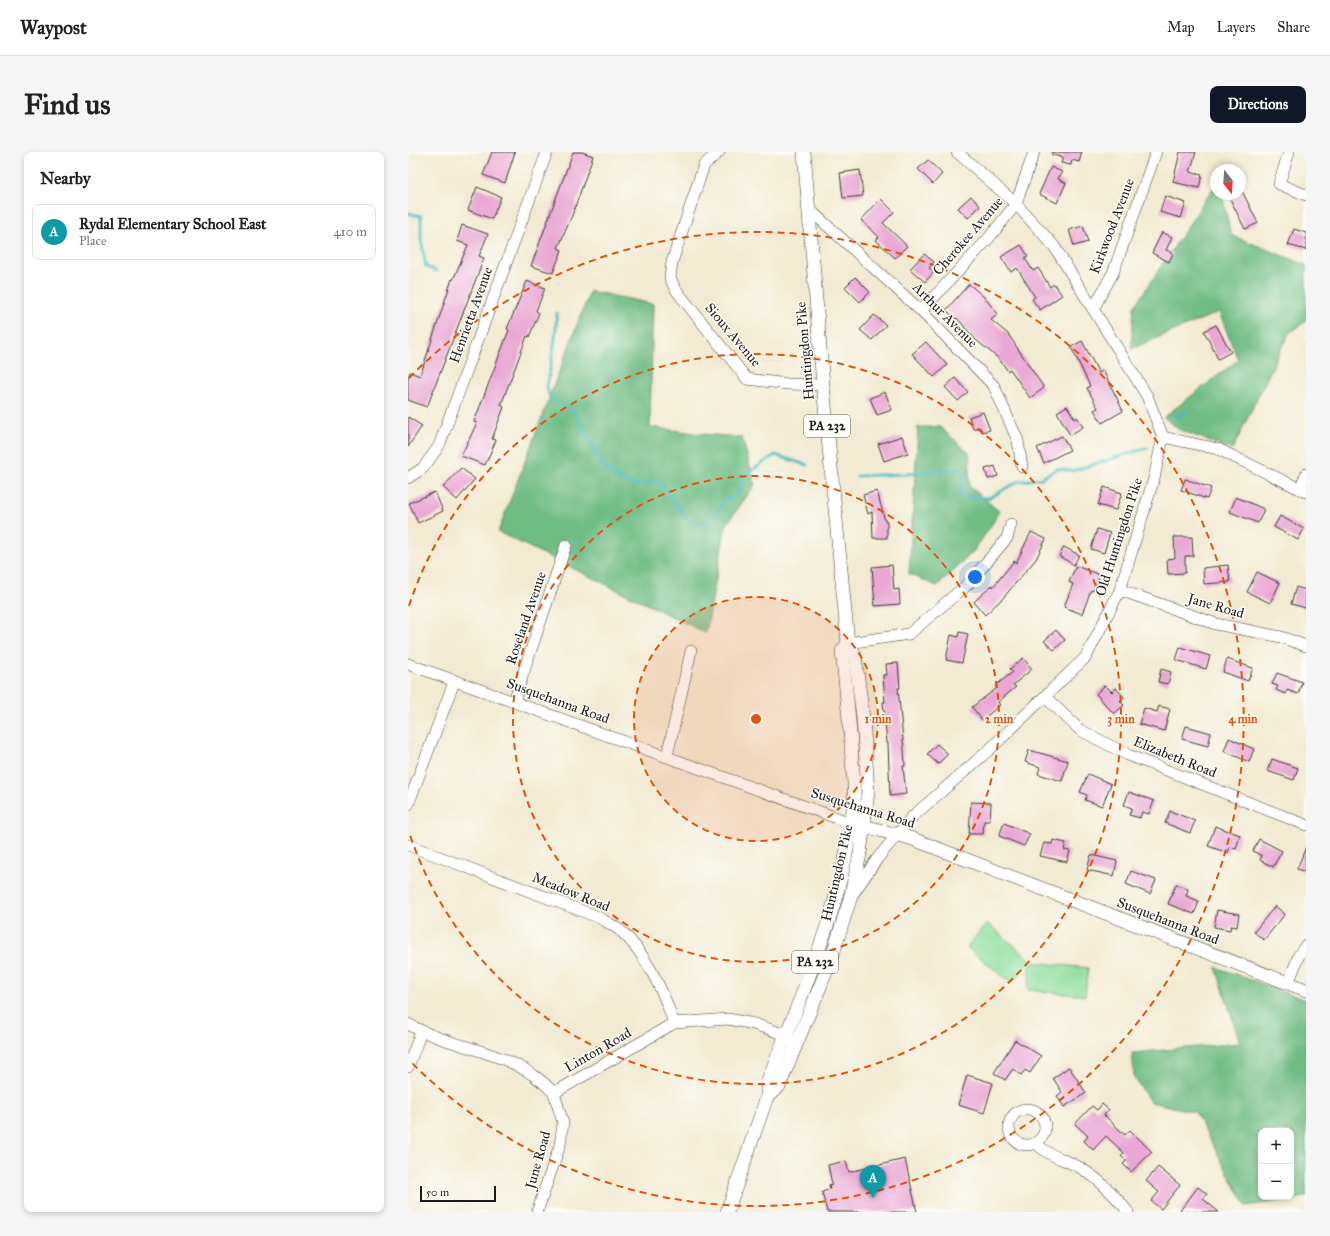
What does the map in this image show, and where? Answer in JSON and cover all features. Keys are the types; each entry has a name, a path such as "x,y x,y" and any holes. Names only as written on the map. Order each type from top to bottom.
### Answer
{"main road":[{"name":"Huntingdon Pike","path":"768,1097 780,1086 831,960 850,899 860,854 865,826 868,792 863,718 855,655 848,643 823,385 804,152"},
{"name":"Huntingdon Pike","path":"727,1212 768,1097 766,1083 819,953 837,894 847,851 854,795 850,721 842,651 848,643"},
{"name":"Susquehanna Road","path":"851,823 896,834 1306,990"}],"street":[{"name":"Henrietta Avenue","path":"408,478 423,468 440,446 547,152"},
{"name":"Sioux Avenue","path":"719,152 704,165 672,262 670,278 676,290 747,379 788,384 823,385"},
{"path":"957,152 1016,204 1054,246 1147,396 1163,437 1218,449 1303,490 1306,474"},
{"name":"Cherokee Avenue","path":"921,311 988,240 1016,204 1034,152"},
{"name":"Kirkwood Avenue","path":"1093,309 1112,273 1156,152"},
{"path":"1288,152 1279,184 1306,195"},
{"name":"Arthur Avenue","path":"809,209 921,311 994,386 1018,441 1022,467"},
{"name":"Old Huntingdon Pike","path":"850,899 877,859 896,834 912,817 1045,697 1086,657 1120,590 1154,478 1163,437"},
{"path":"848,643 909,634 968,584 1007,538 1011,524"},
{"name":"Roseland Avenue","path":"514,702 566,545"},
{"name":"Jane Road","path":"1120,590 1216,624 1281,637 1306,646"},
{"path":"667,756 691,651"},
{"name":"Susquehanna Road","path":"408,664 454,682 667,756 851,823"},
{"path":"408,805 454,682"},
{"name":"Elizabeth Road","path":"1045,697 1080,730 1128,755 1306,825"},
{"name":"Meadow Road","path":"408,845 598,917 621,932 641,953 665,999 674,1023"},
{"path":"1288,984 1299,955 1306,945"},
{"name":"Linton Road","path":"554,1093 674,1023 728,1019 754,1024 786,1035 797,1043"},
{"path":"408,1024 421,1032 494,1055 527,1069 542,1080 554,1093"},
{"path":"408,1067 421,1032"},
{"name":"June Road","path":"537,1212 560,1145 563,1123 554,1093"},
{"path":"1036,1143 1044,1152 1077,1166 1112,1192 1128,1212"}],"green space":[{"path":"1210,193 1210,200 1223,200 1231,235 1306,265 1306,321 1289,333 1232,450 1178,429 1164,417 1238,360 1219,312 1131,349 1134,307"},
{"path":"590,291 653,304 650,427 701,434 742,437 755,485 726,525 706,633 498,532"},
{"path":"918,427 940,427 970,454 969,486 1000,512 974,551 937,586 909,574"},
{"path":"987,923 1031,960 1012,984 967,947"},
{"path":"1031,962 1088,968 1085,996 1028,990"},
{"path":"1216,967 1306,1000 1306,1197 1294,1199 1294,1128 1258,1128 1258,1200 1286,1200 1246,1206 1195,1112 1150,1102 1134,1077 1132,1053 1240,1043"}],"building":[{"path":"492,152 515,152 505,183 483,175"},
{"path":"573,152 582,152 593,156 573,213 558,248 562,250 553,273 531,266"},
{"path":"1052,152 1082,152 1079,162 1072,160 1071,165 1061,163 1063,157 1052,155"},
{"path":"1180,152 1196,152 1190,172 1202,175 1199,188 1173,182"},
{"path":"928,160 942,174 933,184 918,169"},
{"path":"1051,167 1062,172 1058,179 1066,183 1057,203 1039,194"},
{"path":"860,170 863,196 843,198 840,173"},
{"path":"477,187 501,197 492,219 468,210"},
{"path":"971,196 980,206 968,218 958,208"},
{"path":"1165,196 1186,203 1181,218 1160,212"},
{"path":"881,199 894,212 883,223 907,246 895,258 876,240 879,237 861,220"},
{"path":"1246,199 1258,223 1245,229 1230,200"},
{"path":"462,225 488,234 479,256 484,258 427,407 408,400 408,378 410,372 420,376 452,279 453,280 468,245 457,241"},
{"path":"1083,226 1088,242 1074,246 1069,230"},
{"path":"1294,229 1306,233 1306,250 1288,245"},
{"path":"1162,232 1172,237 1166,250 1173,253 1169,262 1152,253"},
{"path":"1021,245 1028,256 1025,258 1033,271 1038,268 1050,287 1054,284 1062,295 1040,310 1032,299 1035,297 1017,268 1011,272 1001,257"},
{"path":"924,254 934,262 929,268 934,272 925,282 910,269"},
{"path":"855,277 870,292 860,302 845,287"},
{"path":"527,281 545,288 536,311 539,313 529,337 527,336 501,405 504,407 492,439 496,440 485,465 461,456 477,423 474,422 509,330 507,329"},
{"path":"969,284 984,297 998,314 991,320 1008,334 1044,388 1030,398 1010,369 1008,371 998,358 976,340 957,318 956,319 946,310"},
{"path":"874,315 886,325 872,340 860,330"},
{"path":"1216,325 1231,352 1218,359 1204,331"},
{"path":"1082,341 1099,373 1103,370 1123,411 1102,423 1094,410 1098,408 1087,388 1090,386 1071,347"},
{"path":"926,342 947,365 934,377 912,354"},
{"path":"955,378 968,392 958,401 945,387"},
{"path":"885,392 892,410 877,415 870,398"},
{"path":"1067,406 1075,419 1077,417 1083,427 1070,435 1057,412"},
{"path":"983,412 990,430 982,432 980,427 973,429 969,417"},
{"path":"408,417 422,426 408,447"},
{"path":"902,436 908,453 884,461 878,444"},
{"path":"1062,436 1070,450 1044,463 1037,448"},
{"path":"995,466 998,476 988,479 985,469"},
{"path":"461,468 475,479 457,500 443,487"},
{"path":"1185,479 1211,488 1207,499 1181,490"},
{"path":"1104,487 1122,493 1116,510 1098,505"},
{"path":"877,491 885,521 887,521 887,538 873,538 872,512 868,514 863,495"},
{"path":"435,492 443,511 418,523 409,503"},
{"path":"1236,497 1264,509 1258,523 1230,512"},
{"path":"1280,516 1304,529 1298,540 1274,527"},
{"path":"1097,529 1110,533 1104,553 1091,549"},
{"path":"1031,532 1046,539 1036,559 1003,598 985,615 974,602 992,585 993,587 1014,561 1016,563"},
{"path":"1174,537 1192,537 1193,556 1185,556 1185,573 1168,574 1167,559 1175,558"},
{"path":"1064,547 1079,555 1074,565 1059,556"},
{"path":"892,565 894,590 899,589 900,604 875,606 872,567"},
{"path":"1228,565 1230,582 1204,584 1203,568"},
{"path":"1076,566 1100,575 1093,591 1091,590 1082,614 1064,607 1073,584 1069,582"},
{"path":"1257,572 1280,583 1270,603 1247,592"},
{"path":"1296,587 1306,590 1306,608 1291,604"},
{"path":"1056,630 1065,640 1054,650 1044,641"},
{"path":"959,632 968,634 962,663 946,660 951,635 958,637"},
{"path":"1180,647 1210,656 1206,669 1176,660"},
{"path":"1023,658 1032,669 1013,685 1016,687 998,702 1000,705 982,720 972,707 997,688 995,686 1013,672 1010,669"},
{"path":"1227,659 1253,668 1248,681 1223,672"},
{"path":"898,663 900,688 898,688 904,750 905,766 903,766 906,794 890,796 888,743 883,702 885,702 883,675 887,675 886,664"},
{"path":"1161,669 1171,672 1168,684 1158,682"},
{"path":"1277,673 1302,682 1298,694 1287,690 1286,694 1276,690 1278,686 1272,684"},
{"path":"1105,685 1112,692 1116,688 1124,697 1120,701 1124,705 1114,714 1096,694"},
{"path":"1159,706 1170,709 1164,731 1139,724 1144,708 1157,712"},
{"path":"1186,726 1211,733 1208,746 1182,739"},
{"path":"1229,738 1254,749 1249,762 1224,751"},
{"path":"937,744 948,754 938,764 927,754"},
{"path":"1029,750 1068,761 1062,781 1038,774 1040,767 1025,762"},
{"path":"1272,759 1298,768 1294,780 1267,771"},
{"path":"1088,774 1111,784 1102,806 1085,800 1087,795 1080,792"},
{"path":"1129,792 1154,801 1149,814 1142,812 1140,818 1129,815 1132,808 1124,805"},
{"path":"971,802 991,803 990,821 984,821 983,834 969,834"},
{"path":"1170,811 1195,821 1190,833 1165,823"},
{"path":"1004,823 1030,834 1024,846 999,836"},
{"path":"1215,826 1240,835 1236,849 1230,847 1228,853 1208,846"},
{"path":"1259,839 1282,851 1273,867 1260,860 1262,856 1253,851"},
{"path":"1053,840 1066,843 1064,850 1070,851 1067,862 1040,856 1044,843 1052,844"},
{"path":"1306,847 1306,872 1297,869"},
{"path":"1091,855 1117,861 1114,876 1087,870"},
{"path":"1131,871 1156,880 1150,894 1126,884"},
{"path":"1176,884 1188,889 1186,896 1199,901 1194,914 1168,904"},
{"path":"1275,906 1285,914 1264,940 1254,932"},
{"path":"1217,910 1239,914 1237,927 1231,926 1230,930 1214,927"},
{"path":"1015,1040 1041,1056 1030,1073 1025,1070 1021,1075 1013,1069 1005,1080 994,1073"},
{"path":"1069,1067 1086,1093 1064,1107 1057,1096 1062,1092 1053,1078"},
{"path":"967,1075 993,1083 984,1113 958,1105"},
{"path":"1102,1104 1109,1110 1104,1115 1125,1135 1130,1130 1152,1152 1131,1172 1123,1164 1126,1161 1121,1156 1124,1153 1106,1136 1093,1150 1084,1141 1088,1136 1075,1124 1092,1106 1097,1110"},
{"path":"905,1159 917,1212 827,1212 822,1192 830,1189 829,1185 832,1184 828,1165 846,1161 849,1172"},
{"path":"1158,1167 1180,1185 1161,1209 1151,1201 1159,1192 1146,1181"},
{"path":"1198,1187 1207,1194 1203,1199 1219,1212 1179,1212"}],"waterway":[{"path":"408,213 421,216 421,239 426,267 436,271"},
{"path":"557,313 555,339 547,387 550,399 572,409 607,471 629,484 643,484 659,480 674,502 692,523 710,521 725,501 738,495 745,475 775,455 807,465"},
{"path":"1178,416 1186,412"},
{"path":"857,476 905,474 960,468 963,478 959,496 989,498 1017,482 1042,478 1057,469 1072,471 1147,448"}],"place":[{"name":"Rydal Elementary School East","path":"873,1198"}]}
